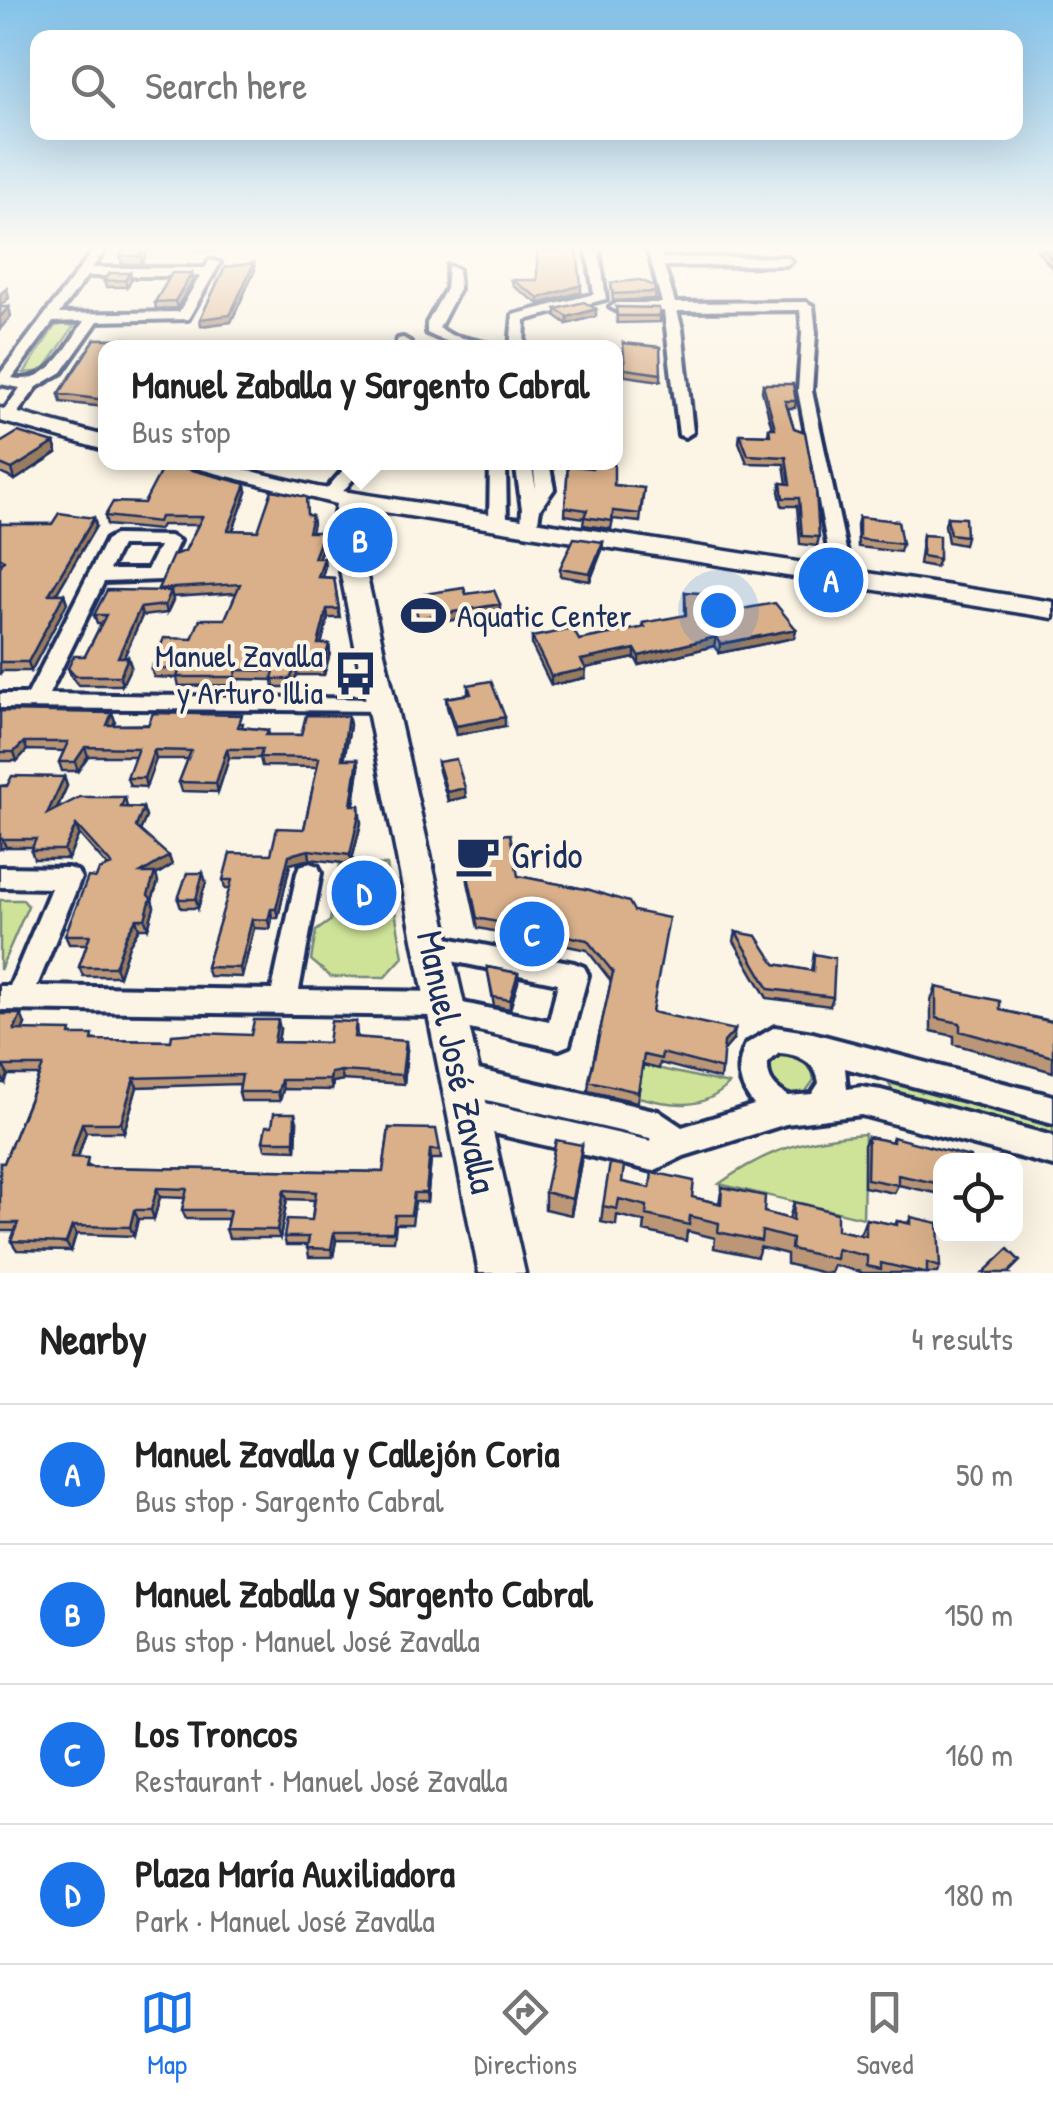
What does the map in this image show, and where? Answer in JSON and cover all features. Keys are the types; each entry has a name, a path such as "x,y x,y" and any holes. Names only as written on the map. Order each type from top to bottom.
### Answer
{"main road":[{"path":"3,410 98,441"},
{"path":"218,470 339,498 498,523 531,518 838,576 1053,610"},
{"name":"Manuel José Zavalla","path":"339,498 502,1273"}],"street":[{"path":"55,309 3,378 13,384 52,377 92,318"},
{"path":"48,318 183,316 187,309"},
{"path":"446,309 433,322 432,330 457,340"},
{"path":"517,340 518,318 550,309"},
{"path":"670,309 684,432"},
{"path":"807,309 810,333 805,391 838,554 838,576"},
{"path":"3,410 32,383"},
{"path":"3,410 13,384"},
{"path":"339,498 355,470"},
{"path":"498,470 498,523"},
{"path":"524,470 531,518"},
{"path":"531,518 546,490 542,470"},
{"path":"35,702 98,576"},
{"path":"0,701 381,706"},
{"path":"283,1002 310,873"},
{"path":"0,877 68,878 10,998 446,1008 559,1036 574,975 432,946"},
{"path":"743,1122 753,1109 757,1087 752,1064 764,1045 788,1038 1053,1110"},
{"path":"813,1046 824,1056 834,1079 833,1091 819,1108"},
{"path":"757,1087 786,1110"},
{"path":"464,1097 552,1132 653,1156 678,1142 704,1138 786,1110 861,1101 1053,1151"},
{"path":"464,1097 658,1124 678,1142"}],"green space":[{"path":"55,326 74,326 43,371 24,373"},
{"path":"340,864 387,865 403,957 385,977 331,977 311,960 316,931 330,921"},
{"path":"0,900 23,900 28,906 0,970"},
{"path":"781,1053 798,1057 810,1068 814,1080 804,1094 784,1095 768,1082 767,1063"},
{"path":"643,1065 729,1084 697,1103 651,1100 638,1097"},
{"path":"896,1082 1053,1127 1053,1137 894,1093 889,1084"},
{"path":"865,1134 863,1218 719,1184 770,1154 824,1139"}],"building":[{"path":"205,309 233,309 230,315 200,319"},
{"path":"557,309 595,309 568,317"},
{"path":"616,309 659,309 660,316 617,316"},
{"path":"95,339 128,339 98,340 98,399 59,394"},
{"path":"623,343 660,347 661,374 625,369"},
{"path":"763,384 793,384 796,401 785,401 794,428 805,432 816,491 819,537 802,536 799,498 783,498 781,483 790,484 786,457 748,455 740,434 770,435 769,428 775,428"},
{"path":"18,432 54,443 12,469 0,464 0,443"},
{"path":"161,470 192,470 246,484 228,530 258,531 272,490 306,497 307,515 312,516 308,532 324,532 314,558 324,558 318,577 334,578 339,609 327,609 318,644 329,644 323,667 296,666 290,679 272,679 274,671 237,670 235,677 177,677 180,669 151,669 164,638 192,639 200,619 225,619 240,584 158,589 173,555 185,551 202,517 160,517 158,522 105,516 113,502 144,503"},
{"path":"568,470 614,470 614,485 644,488 640,514 613,511 612,521 584,517 587,510 565,507"},
{"path":"59,513 94,518 49,594 64,594 28,662 0,662 0,567 4,560 0,557 0,524 52,524"},
{"path":"859,517 898,521 902,544 859,539"},
{"path":"947,517 965,518 966,536 950,534"},
{"path":"923,535 939,536 939,559 922,556"},
{"path":"574,538 603,542 590,573 560,568"},
{"path":"464,588 466,594 494,590 500,604 418,618 414,601 426,600 424,594"},
{"path":"107,590 171,591 165,605 140,608 118,657 128,657 120,676 75,676 68,668 74,656 85,656 106,615 94,615"},
{"path":"685,592 714,594 715,614 775,603 796,629 720,644 716,637 639,656 635,649 581,660 586,669 551,676 532,637 573,629 579,640 686,615"},
{"path":"491,681 505,717 456,726 446,698 471,694 468,685"},
{"path":"0,711 112,713 107,725 148,725 153,713 242,715 238,727 268,730 266,735 301,735 306,715 348,716 342,759 358,759 351,805 359,805 350,855 309,850 289,855 276,909 271,909 268,920 252,919 240,968 206,967 232,880 223,880 230,853 271,854 277,828 304,829 319,758 260,757 262,749 227,749 216,783 179,782 191,751 154,750 144,778 127,778 138,748 85,747 75,762 59,762 68,742 24,742 14,752 0,752"},
{"path":"456,759 465,788 447,792 438,762"},
{"path":"12,776 64,777 47,814 80,797 125,797 121,807 143,808 136,827 169,856 141,873 155,873 148,895 151,898 145,919 136,919 126,936 115,967 79,967 90,935 65,935 88,877 96,878 99,870 112,865 76,825 64,850 31,850 36,839 0,839 0,786 7,786"},
{"path":"510,834 518,876 590,890 629,902 634,911 669,918 652,1012 735,1030 724,1042 722,1069 662,1053 661,1059 644,1055 638,1092 589,1081 613,972 587,940 477,918 467,871 475,872 471,836"},
{"path":"187,873 203,873 196,899 178,899"},
{"path":"736,932 757,936 775,964 813,971 814,954 835,958 833,997 769,989"},
{"path":"487,967 518,973 510,1000 493,997"},
{"path":"936,987 1000,1001 1000,1010 1053,1022 1053,1057 960,1031 960,1023 936,1018"},
{"path":"0,1014 21,1014 14,1030 71,1031 70,1035 93,1035 92,1040 171,1041 172,1035 198,1033 251,1035 254,1020 278,1020 274,1042 328,1043 331,1021 356,1022 354,1037 406,1041 402,1075 341,1071 331,1073 330,1080 281,1080 278,1092 239,1092 242,1075 134,1078 121,1123 82,1123 71,1157 88,1158 86,1167 383,1172 389,1128 436,1129 440,1150 430,1150 426,1193 414,1193 411,1215 395,1215 393,1232 334,1232 331,1249 307,1248 309,1237 284,1237 287,1219 312,1220 316,1192 284,1190 277,1230 226,1229 230,1210 182,1210 187,1189 157,1188 151,1210 134,1210 130,1227 72,1226 66,1243 11,1241 18,1223 0,1223 0,1163 4,1163 43,1066 3,1066 0,1074"},
{"path":"274,1113 295,1113 294,1141 263,1141"},
{"path":"868,1137 893,1142 893,1137 955,1153 933,1153 933,1182 898,1175 898,1185 867,1179"},
{"path":"556,1140 582,1145 572,1199 545,1192"},
{"path":"610,1163 624,1166 622,1182 650,1188 652,1172 694,1181 692,1197 721,1204 722,1187 765,1196 764,1212 793,1220 794,1202 837,1213 837,1230 866,1236 866,1219 897,1225 897,1221 911,1224 911,1217 933,1222 933,1243 939,1243 940,1267 927,1263 924,1273 881,1263 881,1269 867,1266 867,1256 837,1249 836,1259 791,1249 792,1239 762,1231 761,1241 718,1232 719,1223 690,1216 689,1225 646,1215 647,1206 619,1199 617,1209 603,1206"},
{"path":"1008,1249 1020,1261 1010,1273 983,1273"}],"place":[{"name":"Manuel Zaballa y Sargento Cabral","path":"360,540"},
{"name":"Manuel Zavalla y Callejón Coria","path":"831,580"},
{"name":"Aquatic Center","path":"424,616"},
{"name":"Manuel Zavalla y Arturo Illia","path":"356,674"},
{"name":"Grido","path":"478,855"},
{"name":"Plaza María Auxiliadora","path":"364,893"},
{"name":"Los Troncos","path":"532,934"}]}
